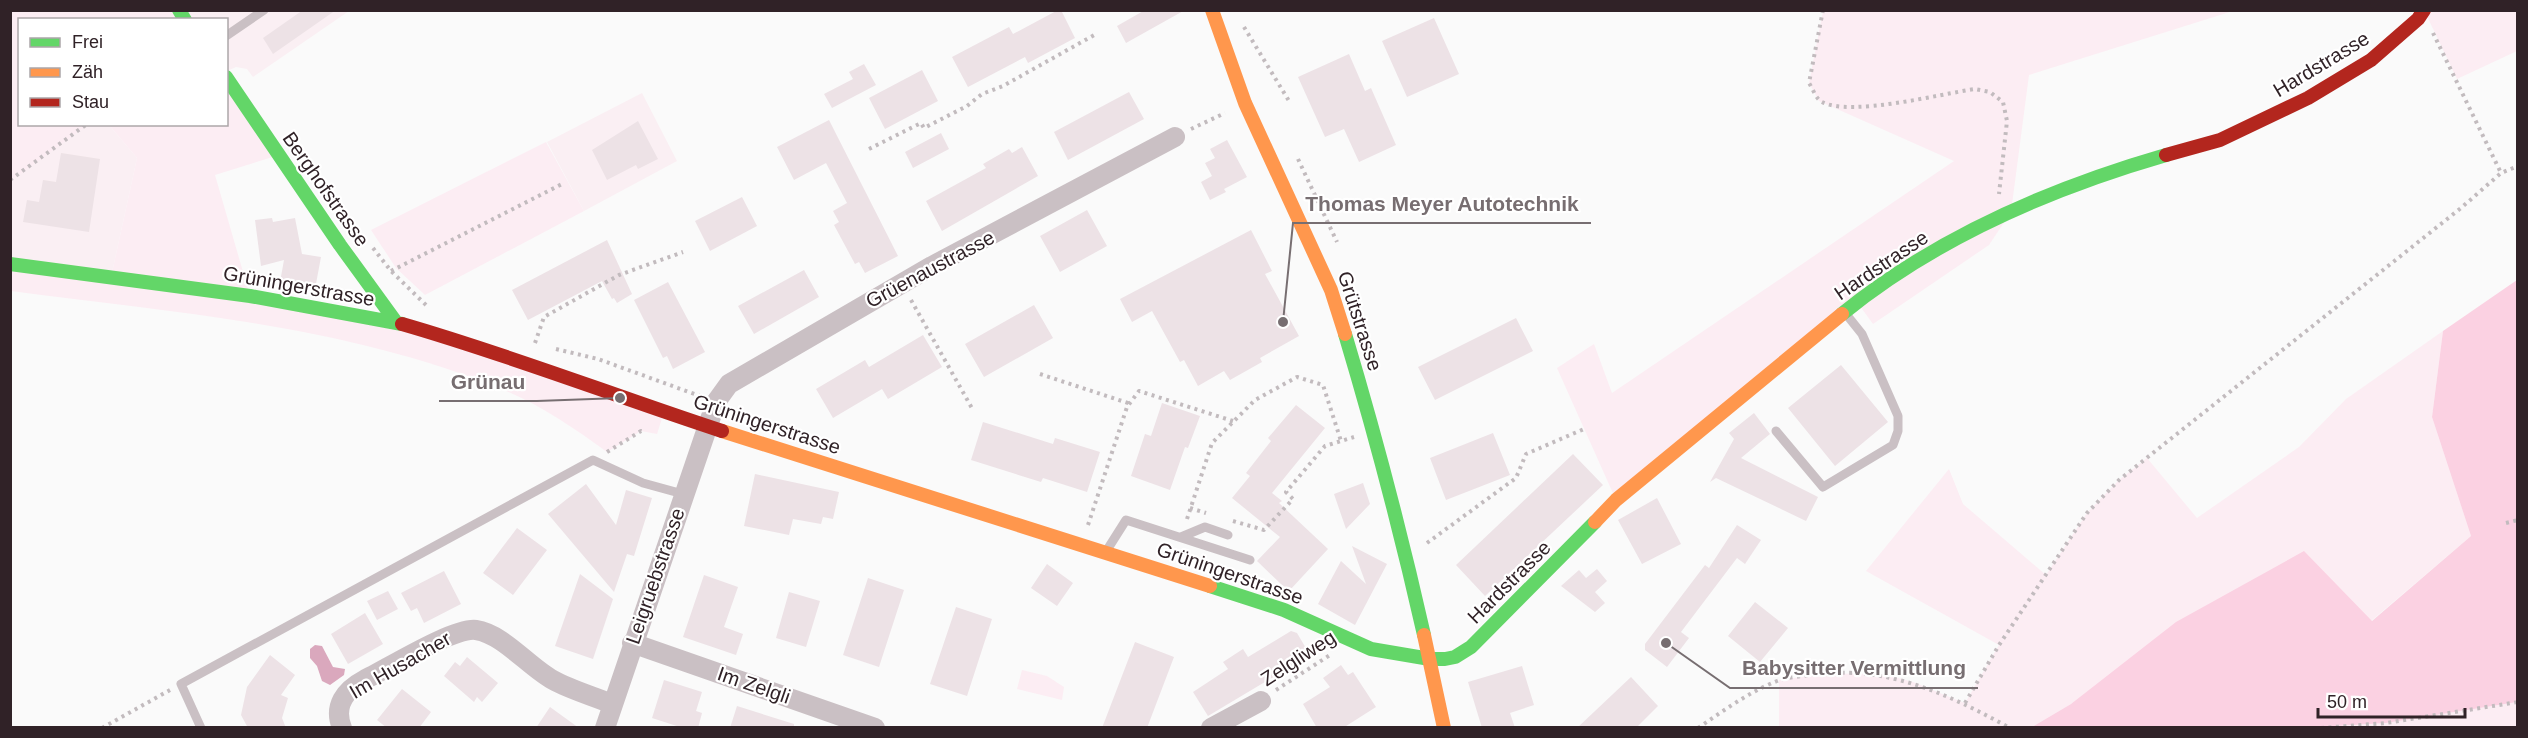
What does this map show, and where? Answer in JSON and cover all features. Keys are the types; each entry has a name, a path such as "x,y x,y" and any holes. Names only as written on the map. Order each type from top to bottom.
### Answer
{"main road":[{"name":"Grütstrasse","path":"1212,10 1245,103 1331,290 1374,430 1401,531 1430,659"},
{"name":"Hardstrasse","path":"1430,659 1455,657 1472,647 1616,500 1844,312 1903,270 2000,216 2108,172 2220,140 2308,98 2371,60 2423,11"},
{"name":"Berghofstrasse","path":"228,80 340,245 396,322"},
{"name":"Grüningerstrasse","path":"10,264 250,296 396,322 459,340 620,398 1284,610 1371,649 1430,659"},
{"path":"1430,659 1444,728"}],"street":[{"name":"Grüenaustrasse","path":"708,425 716,402 729,384 744,373 902,283 1174,137"},
{"name":"Leigruebstrasse","path":"605,728 708,425"},
{"name":"Im Husacher","path":"342,728 338,710 342,697 358,684 457,632 476,630 492,636 553,680 612,704"},
{"name":"Im Zelgli","path":"632,643 875,728"},
{"path":"1211,728 1261,701"}],"lane":[{"path":"228,35 264,10"},
{"path":"1776,431 1823,487 1893,445 1898,431 1898,416 1862,334 1844,312"},
{"path":"201,728 181,684 593,460 643,483 683,494"},
{"path":"1106,552 1126,520 1250,560"},
{"path":"1181,537 1205,527 1228,535"}],"path":[{"path":"1824,10 1812,59 1809,83 1819,101 1836,107 1860,107 1975,89 1990,92 2003,102 2007,121 1998,199 2000,216"},
{"path":"2423,11 2501,173"},
{"path":"1240,20 1289,101"},
{"path":"869,149 921,123 924,128 968,106 982,94 1003,86 1096,34"},
{"path":"1174,137 1245,103"},
{"path":"10,180 84,126"},
{"path":"1965,703 1999,645 2087,513 2119,480 2461,208 2501,173 2517,166"},
{"path":"391,271 564,183"},
{"path":"370,243 391,271 424,304 432,308"},
{"path":"535,343 544,317 619,275 683,252"},
{"path":"902,283 973,410"},
{"path":"524,340 597,359 716,402"},
{"path":"1040,374 1131,404"},
{"path":"1181,537 1212,443 1255,400 1297,377 1323,385 1341,441"},
{"path":"1088,525 1127,407 1131,404 1134,394 1139,391 1233,421"},
{"path":"1425,545 1516,478 1526,454 1584,429"},
{"path":"1222,517 1264,530 1293,500 1286,492 1325,446 1374,430"},
{"path":"1190,508 1211,514"},
{"path":"2506,523 2517,520"},
{"path":"1076,522 1117,535"},
{"name":"Zelgliweg","path":"1261,701 1352,641"},
{"path":"1698,728 1738,701 1779,680 1823,673 1866,674 1911,681 1965,703 2010,728"},
{"path":"102,728 181,684"},
{"path":"2321,728 2386,723 2517,702"}],"shaded area":[{"path":"2424,10 2517,11 2517,51 2457,79"},
{"path":"11,11 179,11 184,18 18,18 18,126 87,126 11,181"},
{"path":"179,11 349,11 253,77 247,69 236,67 228,71 228,18 184,18"},
{"path":"1823,11 2233,11 2029,75 2011,212 1989,245 1873,324 1857,302 1616,500 1557,368 1594,344 1612,393 1954,161 1819,101 1809,83"},
{"path":"228,78 279,155 215,175 250,296 396,322 664,412 657,434 641,431 607,452 558,418 506,391 446,369 386,351 262,324 11,291 11,264 111,277 137,158 110,126 228,126"},
{"path":"642,93 677,161 584,211 547,142"},
{"path":"87,126 110,126 137,158 111,277 11,264 10,181"},
{"path":"546,142 584,211 425,295 396,268 371,230"},
{"path":"2517,280 2517,702 2386,723 2321,727 2032,727 2071,704 2176,622 2304,551 2372,621 2471,536 2432,417 2443,331"},
{"path":"2443,331 2432,417 2471,536 2371,621 2071,704 2032,727 1779,727 1779,680 1846,673 1880,675 1913,682 1965,703 1999,645 1866,571 1949,469 1963,504 2046,575 2087,513 2119,480 2147,458 2197,518 2299,447 2346,399"},
{"path":"315,645 322,646 333,667 345,669 344,675 330,685 322,681 317,666 310,658 310,649"},
{"path":"1022,670 1047,676 1064,687 1062,700 1017,689"},
{"path":"2517,702 2517,727 2321,728 2386,723"}],"building":[{"path":"303,10 336,10 273,54 263,38"},
{"path":"1061,10 1075,38 1028,63 1025,57 968,87 952,57 1009,27 1013,34"},
{"path":"1145,10 1185,10 1126,43 1117,26"},
{"path":"1434,18 1459,74 1407,97 1382,41"},
{"path":"1349,54 1365,91 1371,88 1396,145 1359,162 1344,129 1325,137 1298,77"},
{"path":"864,64 876,85 832,108 824,94 853,79 849,72"},
{"path":"922,70 938,101 885,129 869,98"},
{"path":"1129,92 1144,119 1068,160 1054,132"},
{"path":"829,120 898,256 865,273 859,262 855,264 834,225 839,222 833,211 847,203 826,163 794,180 777,147"},
{"path":"638,121 658,159 638,169 636,165 607,180 592,150"},
{"path":"941,133 949,149 913,168 905,152"},
{"path":"1227,140 1247,177 1224,189 1226,192 1210,200 1201,182 1212,176 1205,163 1215,158 1210,149"},
{"path":"1022,147 1038,176 942,231 926,201 986,168 983,164 1009,149 1012,153"},
{"path":"61,153 100,159 89,232 23,222 27,200 39,202 43,180 56,182"},
{"path":"742,197 757,226 710,251 695,221"},
{"path":"1087,210 1107,246 1060,272 1040,236"},
{"path":"272,218 273,222 295,218 302,254 321,257 315,289 280,282 284,260 261,266 255,220"},
{"path":"1251,230 1272,271 1265,274 1299,336 1260,358 1262,362 1230,380 1224,371 1198,386 1184,360 1180,362 1152,311 1132,322 1120,299"},
{"path":"607,240 632,294 617,303 614,298 612,299 602,281 528,320 512,290"},
{"path":"804,270 819,297 754,334 738,306"},
{"path":"668,282 705,352 673,369 667,356 663,358 634,300"},
{"path":"1034,305 1053,338 984,377 965,344"},
{"path":"1516,318 1533,351 1435,400 1418,367"},
{"path":"923,335 942,367 888,399 882,389 833,418 816,389 865,360 869,367"},
{"path":"1841,365 1888,422 1835,466 1788,408"},
{"path":"1162,403 1200,416 1188,448 1185,447 1170,490 1131,476 1145,434 1151,436"},
{"path":"1296,405 1325,428 1272,493 1282,501 1279,503 1328,549 1290,590 1257,561 1280,537 1232,498 1250,476 1246,473 1271,441 1268,438"},
{"path":"1754,413 1770,434 1741,458 1818,497 1806,521 1716,478 1710,482 1734,439 1729,433"},
{"path":"983,422 1053,444 1055,438 1100,452 1087,492 1043,478 1041,482 971,460"},
{"path":"1493,433 1510,475 1446,500 1430,458"},
{"path":"1573,454 1603,485 1485,596 1456,565"},
{"path":"755,474 839,492 833,519 823,517 821,524 793,519 789,535 744,526"},
{"path":"1363,483 1370,504 1346,529 1334,494"},
{"path":"586,484 616,525 626,490 652,498 634,556 627,554 614,592 548,514"},
{"path":"1657,498 1681,544 1642,564 1618,520"},
{"path":"1737,525 1761,540 1745,564 1737,558 1681,632 1689,638 1667,667 1645,650 1645,644 1705,565 1709,568"},
{"path":"517,528 547,550 513,595 483,573"},
{"path":"1352,546 1387,564 1355,625 1318,604 1341,561 1366,584"},
{"path":"1047,564 1073,583 1057,606 1031,588"},
{"path":"1597,569 1607,581 1595,592 1605,603 1595,612 1561,586 1579,570 1586,578"},
{"path":"444,571 461,604 424,623 417,608 411,611 401,593"},
{"path":"580,574 613,599 593,659 555,646"},
{"path":"704,575 738,587 724,627 743,634 736,655 683,637"},
{"path":"868,578 904,590 879,667 843,655"},
{"path":"388,591 398,609 377,620 367,601"},
{"path":"789,592 820,601 806,647 776,638"},
{"path":"1755,602 1788,628 1760,662 1728,636"},
{"path":"956,607 992,619 967,696 930,684"},
{"path":"365,613 383,644 348,664 331,634"},
{"path":"1291,631 1297,633 1310,655 1208,716 1193,692 1228,669 1223,662 1243,649 1248,657"},
{"path":"1135,642 1174,657 1147,728 1102,728"},
{"path":"270,655 295,675 281,695 288,698 282,718 286,728 248,728 241,715 247,687"},
{"path":"467,657 498,683 482,702 477,697 474,702 444,676 455,662 460,666"},
{"path":"1341,665 1348,675 1353,672 1376,707 1343,728 1317,728 1303,704 1330,687 1323,678"},
{"path":"1522,666 1534,705 1510,713 1515,728 1482,728 1468,682"},
{"path":"1631,677 1658,706 1636,728 1577,728"},
{"path":"664,680 702,692 696,711 702,713 698,728 683,728 652,718"},
{"path":"402,689 431,712 419,728 387,728 377,720"},
{"path":"737,706 794,724 794,728 730,728"},
{"path":"550,707 579,728 536,728"}],"traffic: fast":[{"path":"179,10 184,18"},
{"path":"228,80 340,245 396,322"},
{"path":"1842,314 1915,262 1955,239 2080,183 2166,155"},
{"path":"10,264 250,296 402,324"},
{"path":"1345,334 1387,484 1424,635"},
{"path":"1210,586 1284,610 1371,649 1430,659 1445,659 1455,657 1471,647 1595,522"}],"traffic: slow":[{"path":"1212,10 1245,103 1331,290 1345,334"},
{"path":"1595,522 1616,500 1842,314"},
{"path":"722,431 1210,586"},
{"path":"1424,635 1444,728"}],"traffic: jam":[{"path":"2166,155 2220,140 2308,98 2371,60 2418,19 2424,10"},
{"path":"402,324 483,349 722,431"}],"place":[{"name":"Thomas Meyer Autotechnik","path":"1283,322"},
{"name":"Grünau","path":"620,398"},
{"name":"Babysitter Vermittlung","path":"1666,643"}]}
